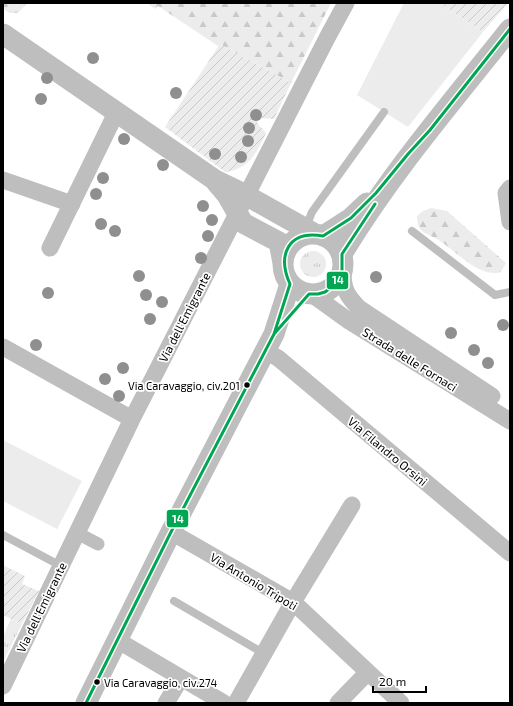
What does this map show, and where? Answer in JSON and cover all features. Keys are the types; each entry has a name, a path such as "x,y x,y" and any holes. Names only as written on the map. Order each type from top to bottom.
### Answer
{"street":[{"name":"Via dell'Emigrante","path":"4,679 61,566 132,419 346,3"},
{"path":"215,180 227,195 237,214 246,225 279,242 286,278 290,284 302,292 311,294 320,294 332,288 337,284 342,263 380,197 430,130 510,29"},
{"path":"3,34 215,180 314,233 331,240 338,246 342,263"},
{"path":"50,248 116,113"},
{"path":"283,263 291,244 304,235 314,233 351,218 376,194 408,154 430,130"},
{"path":"3,180 72,204"},
{"path":"510,188 506,193 510,222"},
{"name":"Strada delle Fornaci","path":"342,263 344,288 359,308 493,397 510,413"},
{"path":"86,703 171,532 269,342 290,284"},
{"path":"269,342 311,294"},
{"name":"Strada delle Fornaci","path":"311,294 349,321 510,420"},
{"name":"Via Filandro Orsini","path":"269,342 278,358 510,553"},
{"path":"3,347 132,419"},
{"path":"236,703 293,602 352,505"},
{"name":"Via Antonio Tripoti","path":"171,532 293,602 401,703"},
{"path":"77,533 98,544"},
{"path":"117,640 224,703"},
{"path":"338,703 368,672"},
{"path":"166,703 181,678"}],"lane":[{"path":"314,233 312,212 384,112"},
{"path":"412,231 495,295 510,292"},
{"path":"3,535 61,566"},
{"path":"174,601 265,654"}],"green space":[{"path":"3,3 27,3 18,13 10,13 3,9"},
{"path":"147,3 331,3 291,83 220,44 218,46 158,6 155,9"},
{"path":"404,3 438,3 483,32 408,127 357,95"},
{"path":"438,3 508,3 483,32"},
{"path":"220,44 291,83 274,119 260,118 257,123 266,133 251,159 240,168 225,172 165,127"},
{"path":"431,208 447,211 506,263 501,272 493,273 476,268 447,246 422,231 418,224 417,216 423,211"},
{"path":"313,251 322,255 326,264 322,273 313,277 304,273 300,264 304,255"},
{"path":"3,440 82,481 57,529 3,501"},
{"path":"3,565 25,576 22,584 39,591 22,624 3,615"},
{"path":"11,619 22,624 3,662 3,637"}],"transit line":[{"name":"14","path":"86,703 171,532 274,334 290,284 286,273 285,263 288,247 301,237 311,235 323,236 351,218 376,193 430,130 510,29"},
{"name":"14","path":"274,334 309,294 325,292 336,284 342,270 342,254 375,204"}],"place":[{"name":"Via Caravaggio, civ.201","path":"247,385"},
{"name":"Via Caravaggio, civ.274","path":"97,682"}]}
